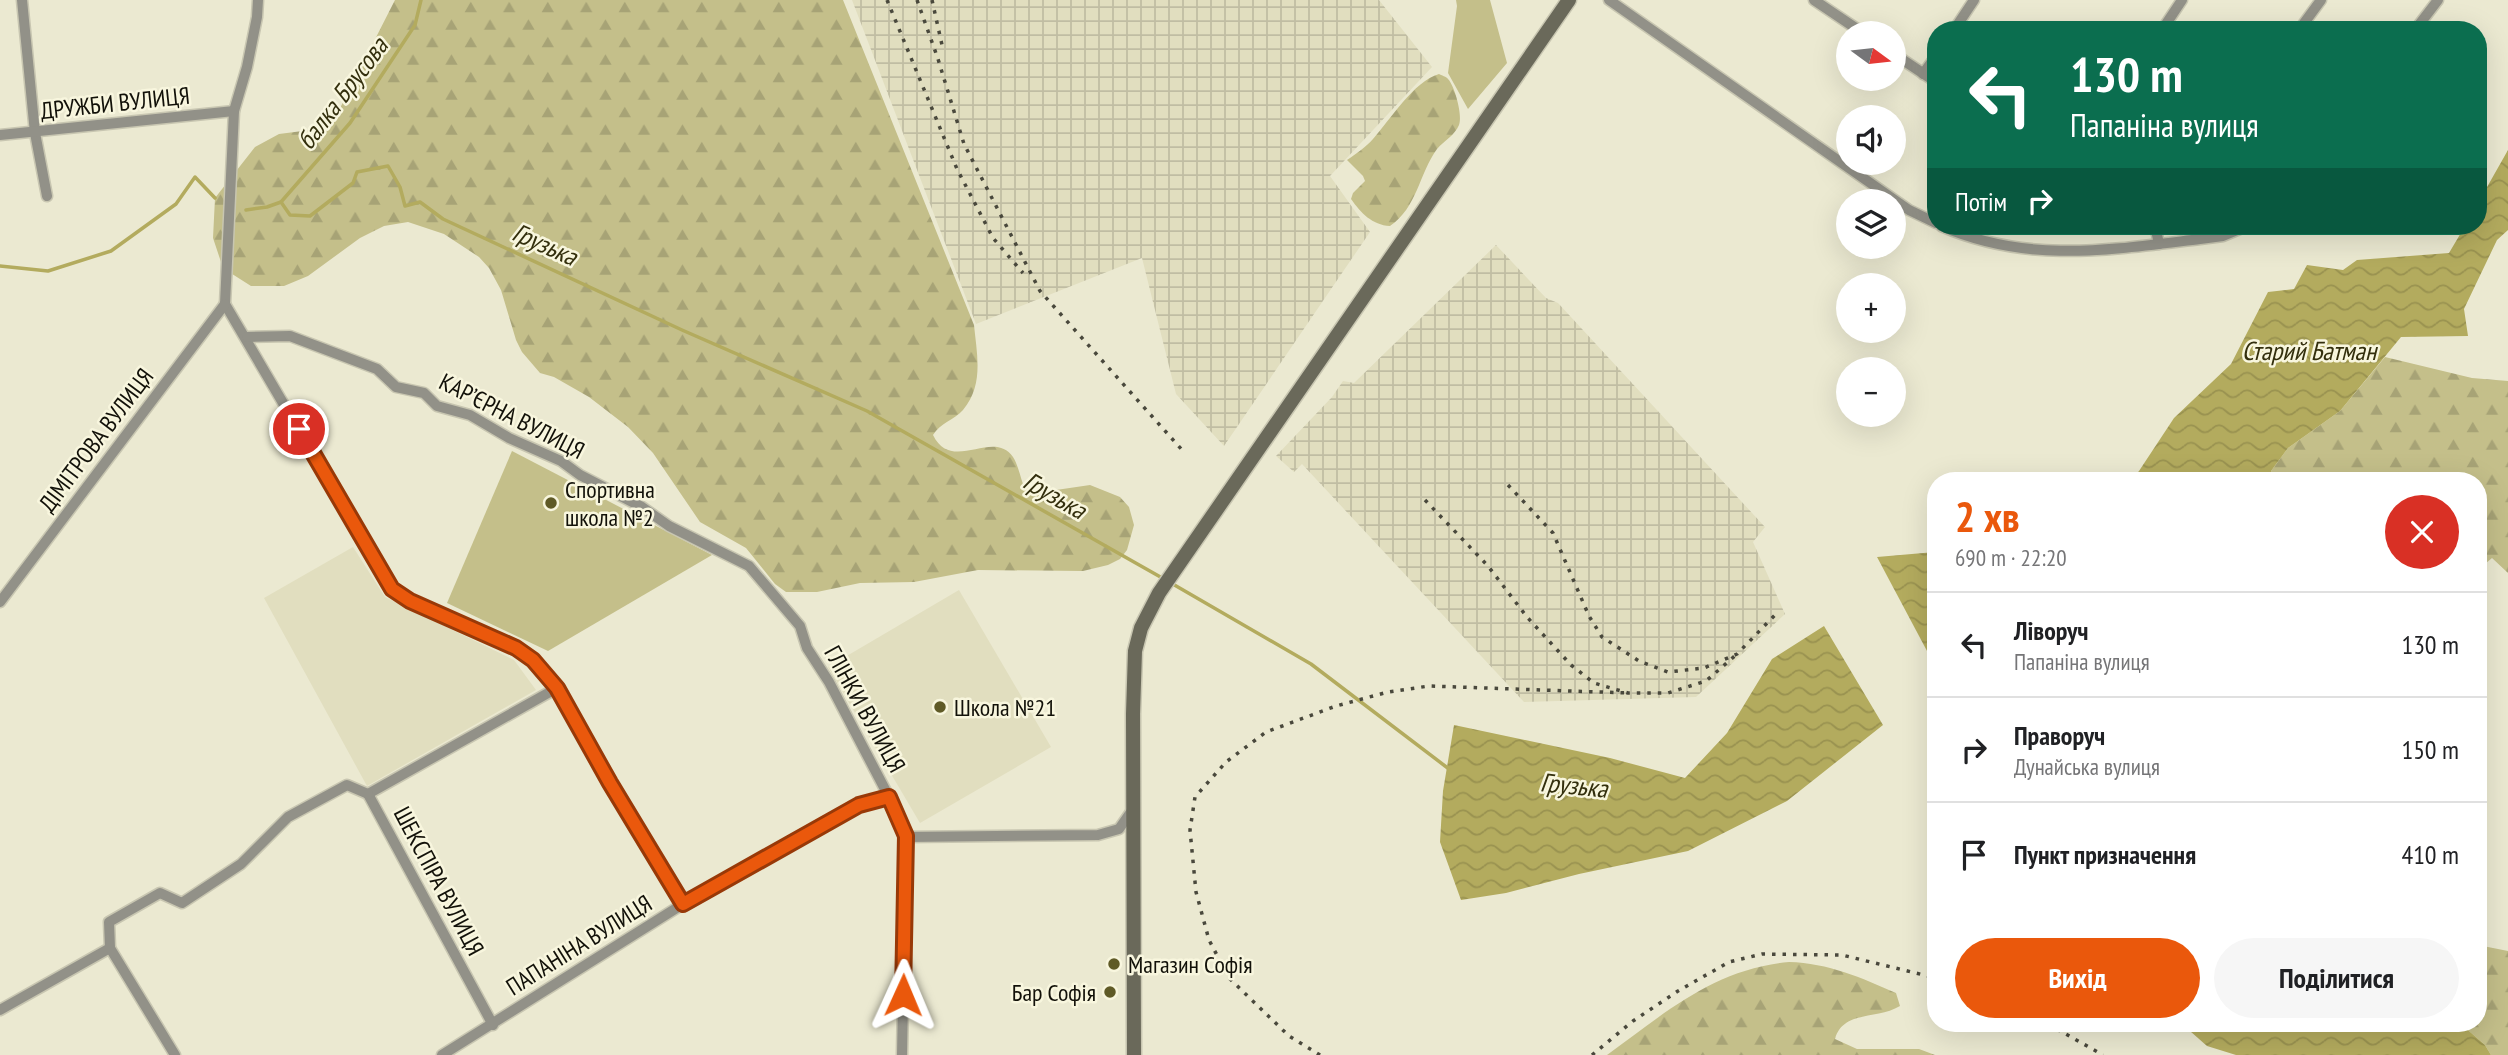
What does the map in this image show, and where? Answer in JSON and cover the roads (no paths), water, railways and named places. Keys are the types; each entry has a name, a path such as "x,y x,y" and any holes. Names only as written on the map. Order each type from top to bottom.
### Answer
{"street":[{"path":"22,0 35,133 47,196"},
{"path":"258,0 247,67 234,111 225,304 247,337 392,589 410,601 516,648 533,660 557,688 683,904"},
{"path":"1134,1055 1135,651 1141,628 1159,593 1569,0"},
{"path":"1609,0 1909,210 1927,219"},
{"path":"1814,0 1845,21"},
{"path":"1960,21 1974,0"},
{"path":"2168,21 2182,0"},
{"path":"2306,21 2322,0"},
{"path":"2422,21 2438,0"},
{"path":"1906,62 1927,76"},
{"path":"1923,74 1927,68"},
{"name":"ДРУЖБИ ВУЛИЦЯ","path":"0,135 234,111"},
{"path":"1967,235 2036,251 2080,251 2225,235"},
{"path":"2157,235 2159,244"},
{"name":"ДІМІТРОВА ВУЛИЦЯ","path":"0,602 225,304"},
{"name":"КАР’ЄРНА ВУЛИЦЯ","path":"247,337 290,336 377,369 396,387 424,393 437,405 470,415 509,438 561,461 580,475 642,507 669,526 749,566"},
{"name":"ГЛІНКИ ВУЛИЦЯ","path":"749,566 800,626 807,648 829,682 889,797 906,836 902,1055"},
{"path":"175,1055 110,948 109,922 160,893 182,903 241,864 288,817 347,785 368,794 557,688"},
{"name":"ШЕКСПІРА ВУЛИЦЯ","path":"368,794 493,1025"},
{"name":"ПАПАНІНА ВУЛИЦЯ","path":"442,1055 683,904 859,805 889,797"},
{"path":"906,836 1098,835 1119,830 1133,809"},
{"path":"0,1010 110,948"}],"water":[{"name":"Старий Батман","path":"2508,150 2508,230 2497,240 2464,309 2468,336 2401,337 2340,411 2288,448 2271,472 2138,472 2174,418 2231,364 2268,292 2294,289 2307,265 2343,270 2357,260 2449,253 2460,235 2487,235 2487,187"},
{"path":"1927,553 1927,651 1877,557"},
{"path":"1824,626 1883,725 1787,801 1688,851 1506,893 1461,900 1440,842 1443,791 1454,725 1610,758 1685,778 1727,733 1772,659"},
{"path":"2191,1032 2470,1032 2485,1045 2491,1055 2236,1055 2207,1046"}],"waterway":[{"name":"балка Брусова","path":"281,202 350,123 415,25 421,0"},
{"name":"Грузька","path":"246,210 281,202 290,215 310,216 353,183 357,172 388,166 400,187 405,206 420,202 443,219 682,330 867,411 1164,579"},
{"name":"Грузька","path":"0,266 48,271 111,251 176,204 195,177 215,198"},
{"name":"Грузька","path":"1171,583 1311,664 1449,769"}],"railway":[{"path":"887,0 957,169 993,238 1023,273"},
{"path":"917,0 964,144 1040,291 1183,451"},
{"path":"932,0 942,45"},
{"path":"1508,485 1553,533 1589,616 1602,637 1639,661 1668,672 1704,668 1737,654 1778,612"},
{"path":"1425,500 1488,566 1527,617 1571,665 1594,683 1628,693 1668,693 1706,681 1737,654"},
{"path":"1320,1055 1289,1036 1229,978 1209,940 1196,892 1190,830 1195,797 1226,762 1266,732 1336,706 1388,692 1429,686 1628,693"},
{"path":"1592,1055 1633,1021 1678,991 1729,962 1762,954 1842,955 1927,976"},
{"path":"2062,1032 2103,1055"}],"place":[{"name":"Спортивна школа №2","path":"551,503"},
{"name":"Школа №21","path":"940,707"},
{"name":"Магазин Софія","path":"1114,964"},
{"name":"Бар Софія","path":"1110,992"}]}
